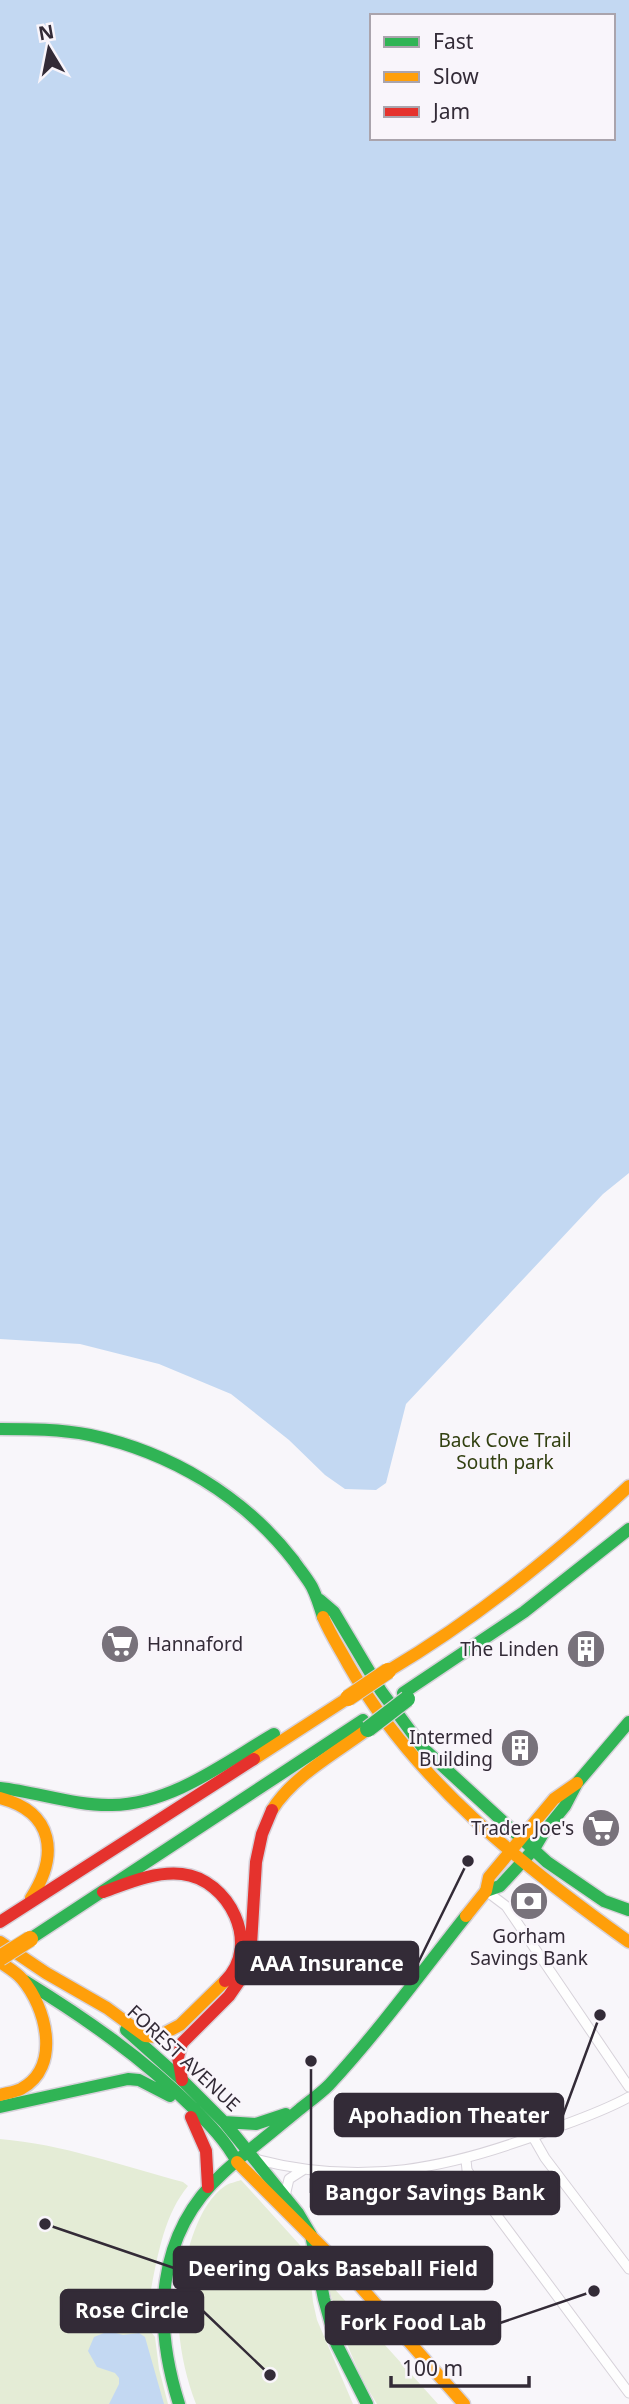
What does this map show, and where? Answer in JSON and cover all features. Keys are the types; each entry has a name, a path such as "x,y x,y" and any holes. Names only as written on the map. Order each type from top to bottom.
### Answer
{"main road":[{"path":"0,1429 49,1429 83,1433 130,1445 178,1465 226,1494 274,1535 319,1599 334,1612 381,1691 423,1748 547,1862 604,1901 629,1910"},
{"path":"2,1921 439,1639 508,1590 574,1537 629,1486"},
{"path":"0,1960 365,1724 524,1612 628,1529"},
{"path":"319,1599 324,1619 349,1665 400,1742 434,1782 516,1857 629,1942"},
{"path":"0,1788 88,1804 121,1805 143,1801 165,1794 348,1696"},
{"path":"52,1997 170,2096 226,2155 247,2157 327,2087 385,2019 486,1891 500,1886 516,1857 528,1843 544,1832 565,1806 578,1783 629,1722"},
{"path":"182,2080 178,2065 180,2047 185,2038 224,2003 247,1966 251,1945 254,1870 260,1838 269,1817 280,1799 365,1724"},
{"path":"0,1798 28,1809 42,1824 49,1847 43,1881 24,1907"},
{"path":"77,1992 107,2008 145,2036 157,2037 180,2025 232,1974 240,1953 240,1931 233,1910 208,1882 182,1874 160,1874 103,1892"},
{"name":"FOREST AVENUE","path":"0,1942 77,1992 182,2080 224,2122 247,2157 285,2196 311,2235"},
{"name":"FOREST AVENUE","path":"0,1960 22,1979 133,2053 176,2089 227,2144 247,2157 254,2181 351,2276 464,2404"},
{"path":"0,2095 24,2087 37,2074 45,2057 47,2038 43,2018 22,1979"},
{"path":"0,2107 128,2079 139,2080 170,2096"},
{"path":"179,2404 166,2348 164,2319 166,2282 177,2236 208,2187 316,2108 327,2087"},
{"path":"224,2122 243,2126 259,2125 301,2108"},
{"path":"191,2117 206,2147 209,2161 208,2187"},
{"path":"311,2235 336,2343 367,2404"},
{"path":"321,2287 332,2280 351,2276"}],"street":[{"path":"486,1891 506,1906 629,2087"},
{"path":"247,2157 303,2170 392,2173 466,2160 533,2137 629,2097"},
{"path":"533,2137 545,2158 629,2269"},
{"path":"466,2160 467,2169 487,2202 629,2393"},
{"path":"285,2196 289,2179 303,2170"}],"green space":[{"path":"0,2139 69,2151 183,2182 188,2186 170,2216 164,2234 144,2323 155,2337 159,2369 168,2404 0,2404"},
{"path":"241,2180 308,2254 317,2320 353,2404 196,2404 185,2368 179,2330 183,2274 202,2213 225,2186"},
{"path":"331,2285 438,2404 377,2404 361,2377 349,2348 329,2289"}],"water":[{"path":"0,0 629,0 629,1173 603,1194 406,1404 386,1483 376,1490 345,1489 231,1394 159,1364 80,1344 0,1339"},
{"path":"109,2331 123,2335 139,2333 145,2337 164,2404 109,2404 119,2384 119,2378 115,2373 97,2367 88,2351 94,2337"}],"traffic: fast":[{"path":"0,1429 56,1430 90,1435 149,1453 203,1480 229,1497 274,1538 310,1584 323,1617"},
{"path":"403,1693 524,1612 629,1529"},
{"path":"320,1600 334,1612 381,1691 423,1748 547,1862 604,1901 629,1910"},
{"path":"368,1729 407,1699"},
{"path":"30,1939 363,1720"},
{"path":"486,1891 500,1886 534,1849 565,1806 577,1783 629,1722"},
{"path":"0,1788 98,1805 134,1803 156,1798 197,1780 274,1734"},
{"path":"179,2404 165,2342 164,2311 172,2252 184,2224 201,2197 223,2173 329,2085 382,2023 466,1916"},
{"path":"25,1981 91,2024 154,2072 211,2127 237,2162"},
{"path":"126,2030 224,2122 298,2213 311,2235 336,2343 367,2404"},
{"path":"0,2107 128,2079 139,2080 170,2096"},
{"path":"224,2122 256,2124 286,2114"},
{"path":"321,2287 332,2280 351,2276"}],"traffic: slow":[{"path":"388,1671 452,1630 513,1585 629,1486"},
{"path":"323,1617 375,1707 438,1783 510,1851 629,1942"},
{"path":"348,1698 388,1671"},
{"path":"254,1759 348,1698"},
{"path":"272,1810 281,1797 304,1775 368,1729"},
{"path":"466,1916 486,1891 489,1877 554,1799 577,1783"},
{"path":"0,1798 32,1813 41,1824 46,1837 46,1866 31,1898"},
{"path":"0,1958 30,1939"},
{"path":"0,1942 46,1973 107,2008 145,2036 157,2037 180,2025 225,1981"},
{"path":"0,1962 20,1976 31,1991 38,2005 46,2036 46,2052 34,2079 21,2089 0,2095"},
{"path":"237,2162 351,2276 464,2404"}],"traffic: jam":[{"path":"0,1922 254,1759"},
{"path":"182,2080 178,2057 182,2043 229,1996 248,1962 256,1862 262,1834 272,1810"},
{"path":"103,1892 162,1874 182,1874 199,1879 214,1888 235,1916 240,1933 241,1950 236,1966 225,1981"},
{"path":"191,2117 206,2151 208,2187"}],"place":[{"name":"Hannaford","path":"120,1644"},
{"name":"The Linden","path":"586,1649"},
{"name":"Intermed Building","path":"520,1748"},
{"name":"Trader Joe's","path":"601,1828"},
{"name":"AAA Insurance","path":"468,1861"},
{"name":"Gorham Savings Bank","path":"529,1901"},
{"name":"Apohadion Theater","path":"600,2015"},
{"name":"Bangor Savings Bank","path":"311,2061"},
{"name":"Deering Oaks Baseball Field","path":"45,2224"},
{"name":"Fork Food Lab","path":"594,2291"},
{"name":"Rose Circle","path":"270,2375"}],"park label":[{"name":"Back Cove Trail South park","path":"505,1451"}]}
